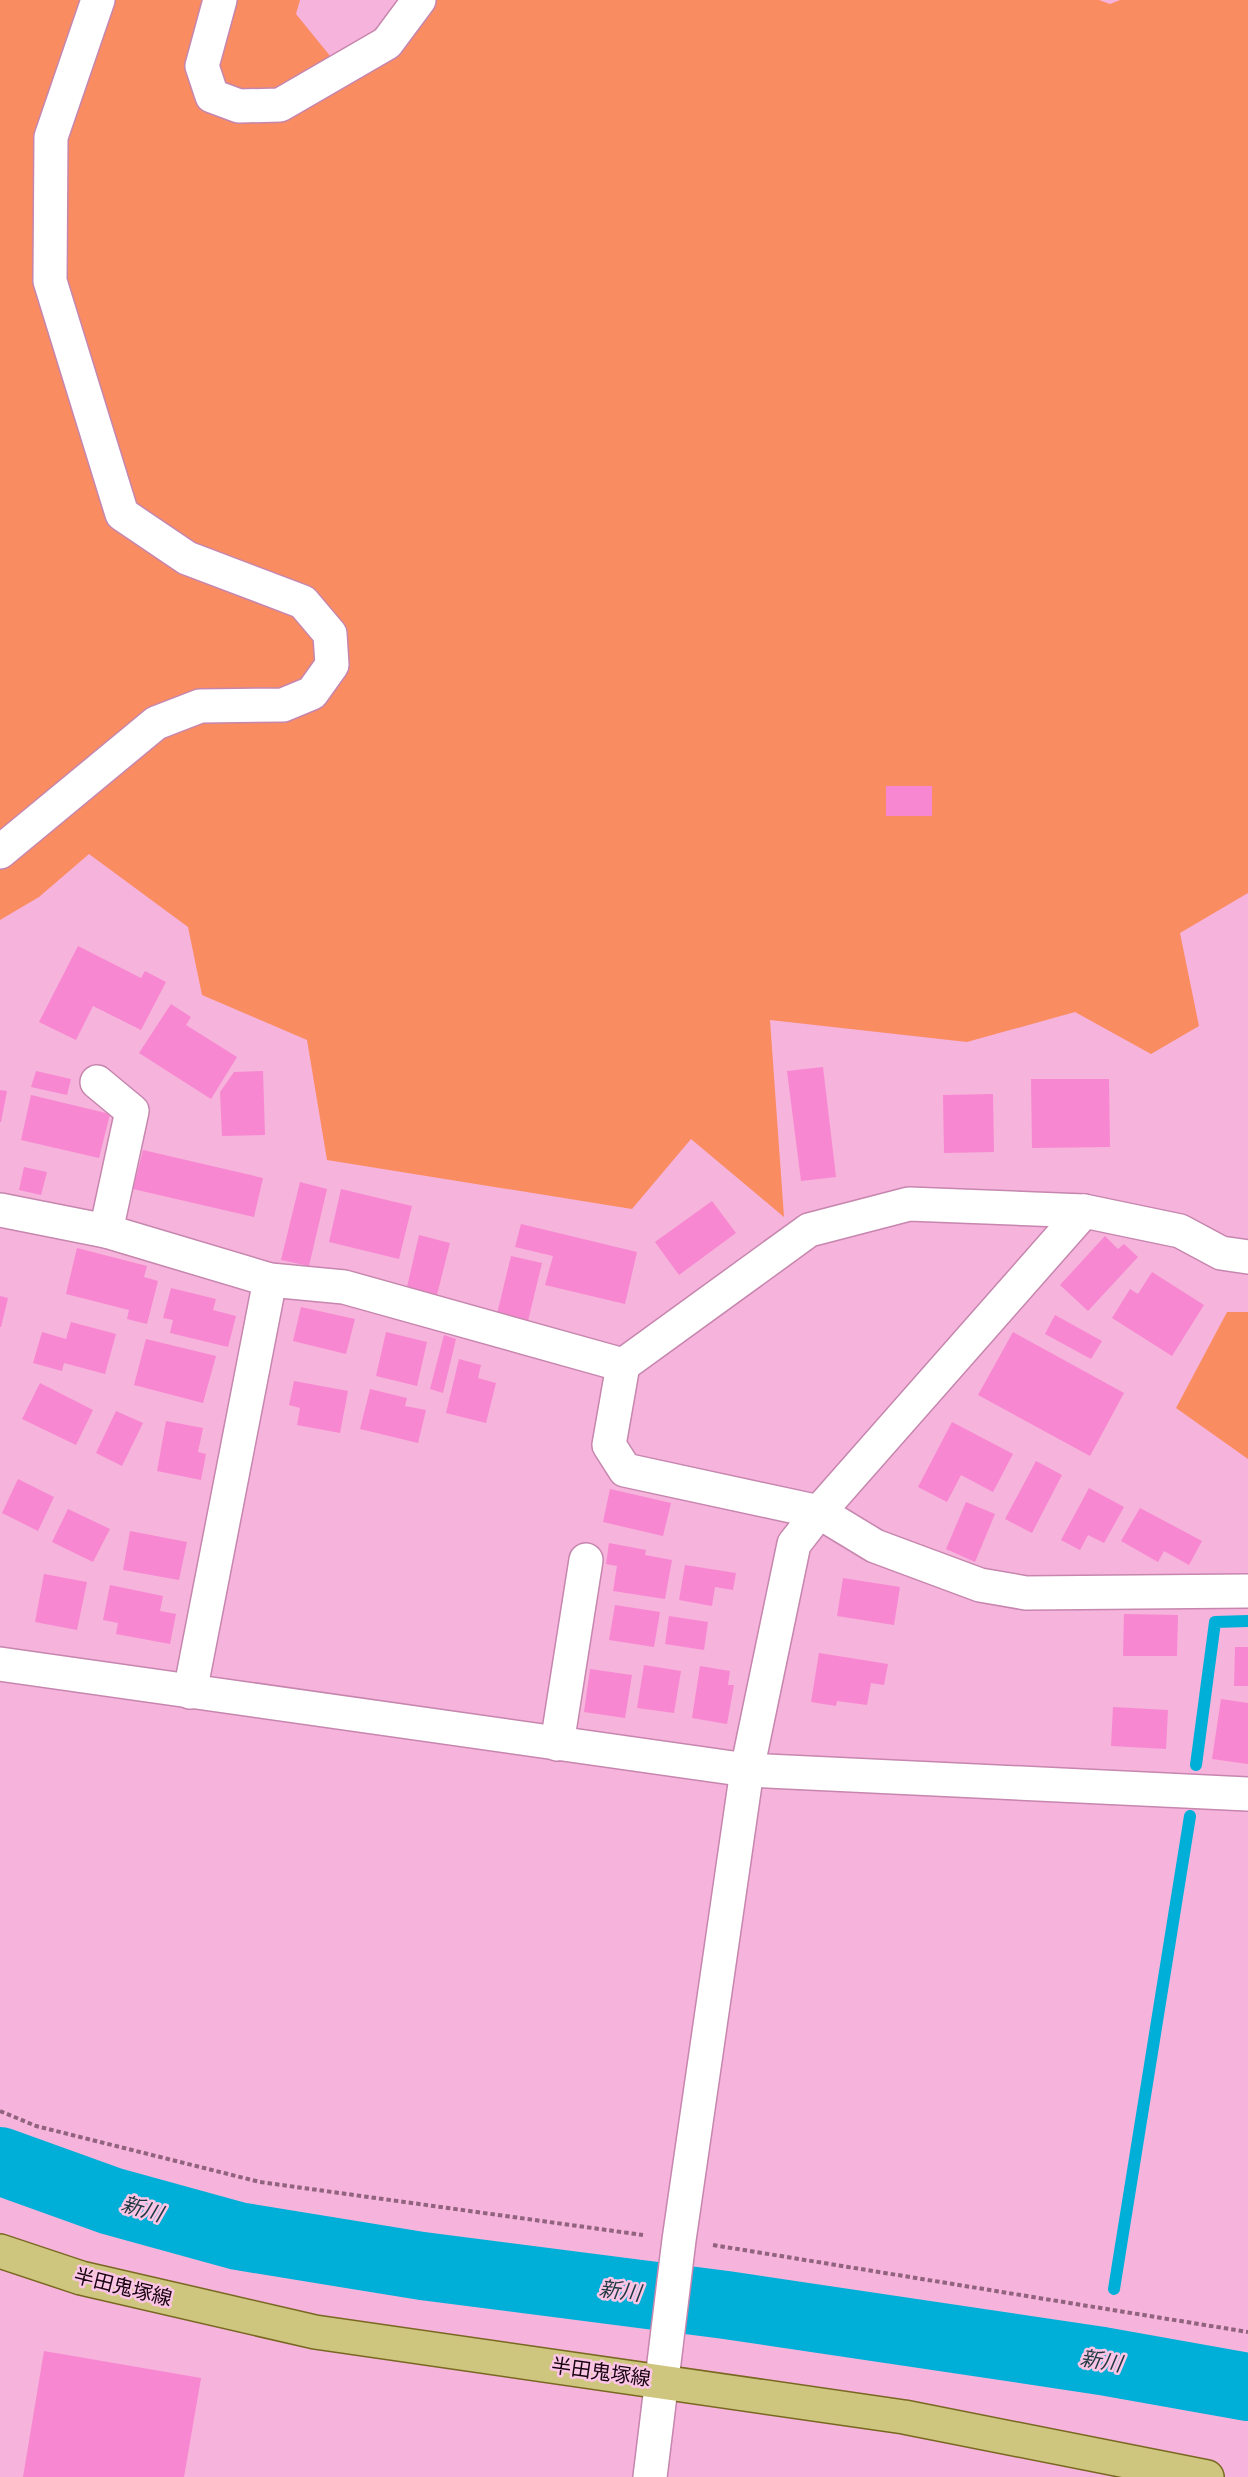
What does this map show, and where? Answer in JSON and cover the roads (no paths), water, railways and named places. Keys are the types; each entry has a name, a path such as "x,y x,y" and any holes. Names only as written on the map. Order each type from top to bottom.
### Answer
{"main road":[{"name":"半田鬼塚線","path":"0,2251 81,2278 315,2332 664,2368 1207,2477"}],"street":[{"path":"0,852 156,723 200,706 283,705 312,693 332,665 330,634 303,602 187,558 122,514 50,281 51,137 98,0"},
{"path":"220,0 202,66 212,96 239,106 280,105 387,43 420,0"},
{"path":"97,1082 132,1111 106,1231"},
{"path":"1248,1257 1221,1253 1180,1231 1084,1210 909,1204 809,1230 622,1365 609,1445 625,1470 819,1512 875,1546 980,1585 1026,1593 1248,1591"},
{"path":"0,1210 106,1231 270,1280 344,1287 622,1365"},
{"path":"650,2477 679,2240 747,1770 794,1544 819,1512 1084,1210"},
{"path":"190,1692 270,1280"},
{"path":"557,1744 586,1560"},
{"path":"0,1664 747,1770 1248,1794"}],"waterway":[{"path":"1196,1765 1215,1622 1248,1621"},
{"path":"1114,2289 1190,1816"},
{"name":"新川","path":"0,2161 111,2201 238,2236 422,2266 726,2305 1102,2361 1248,2387"}]}
